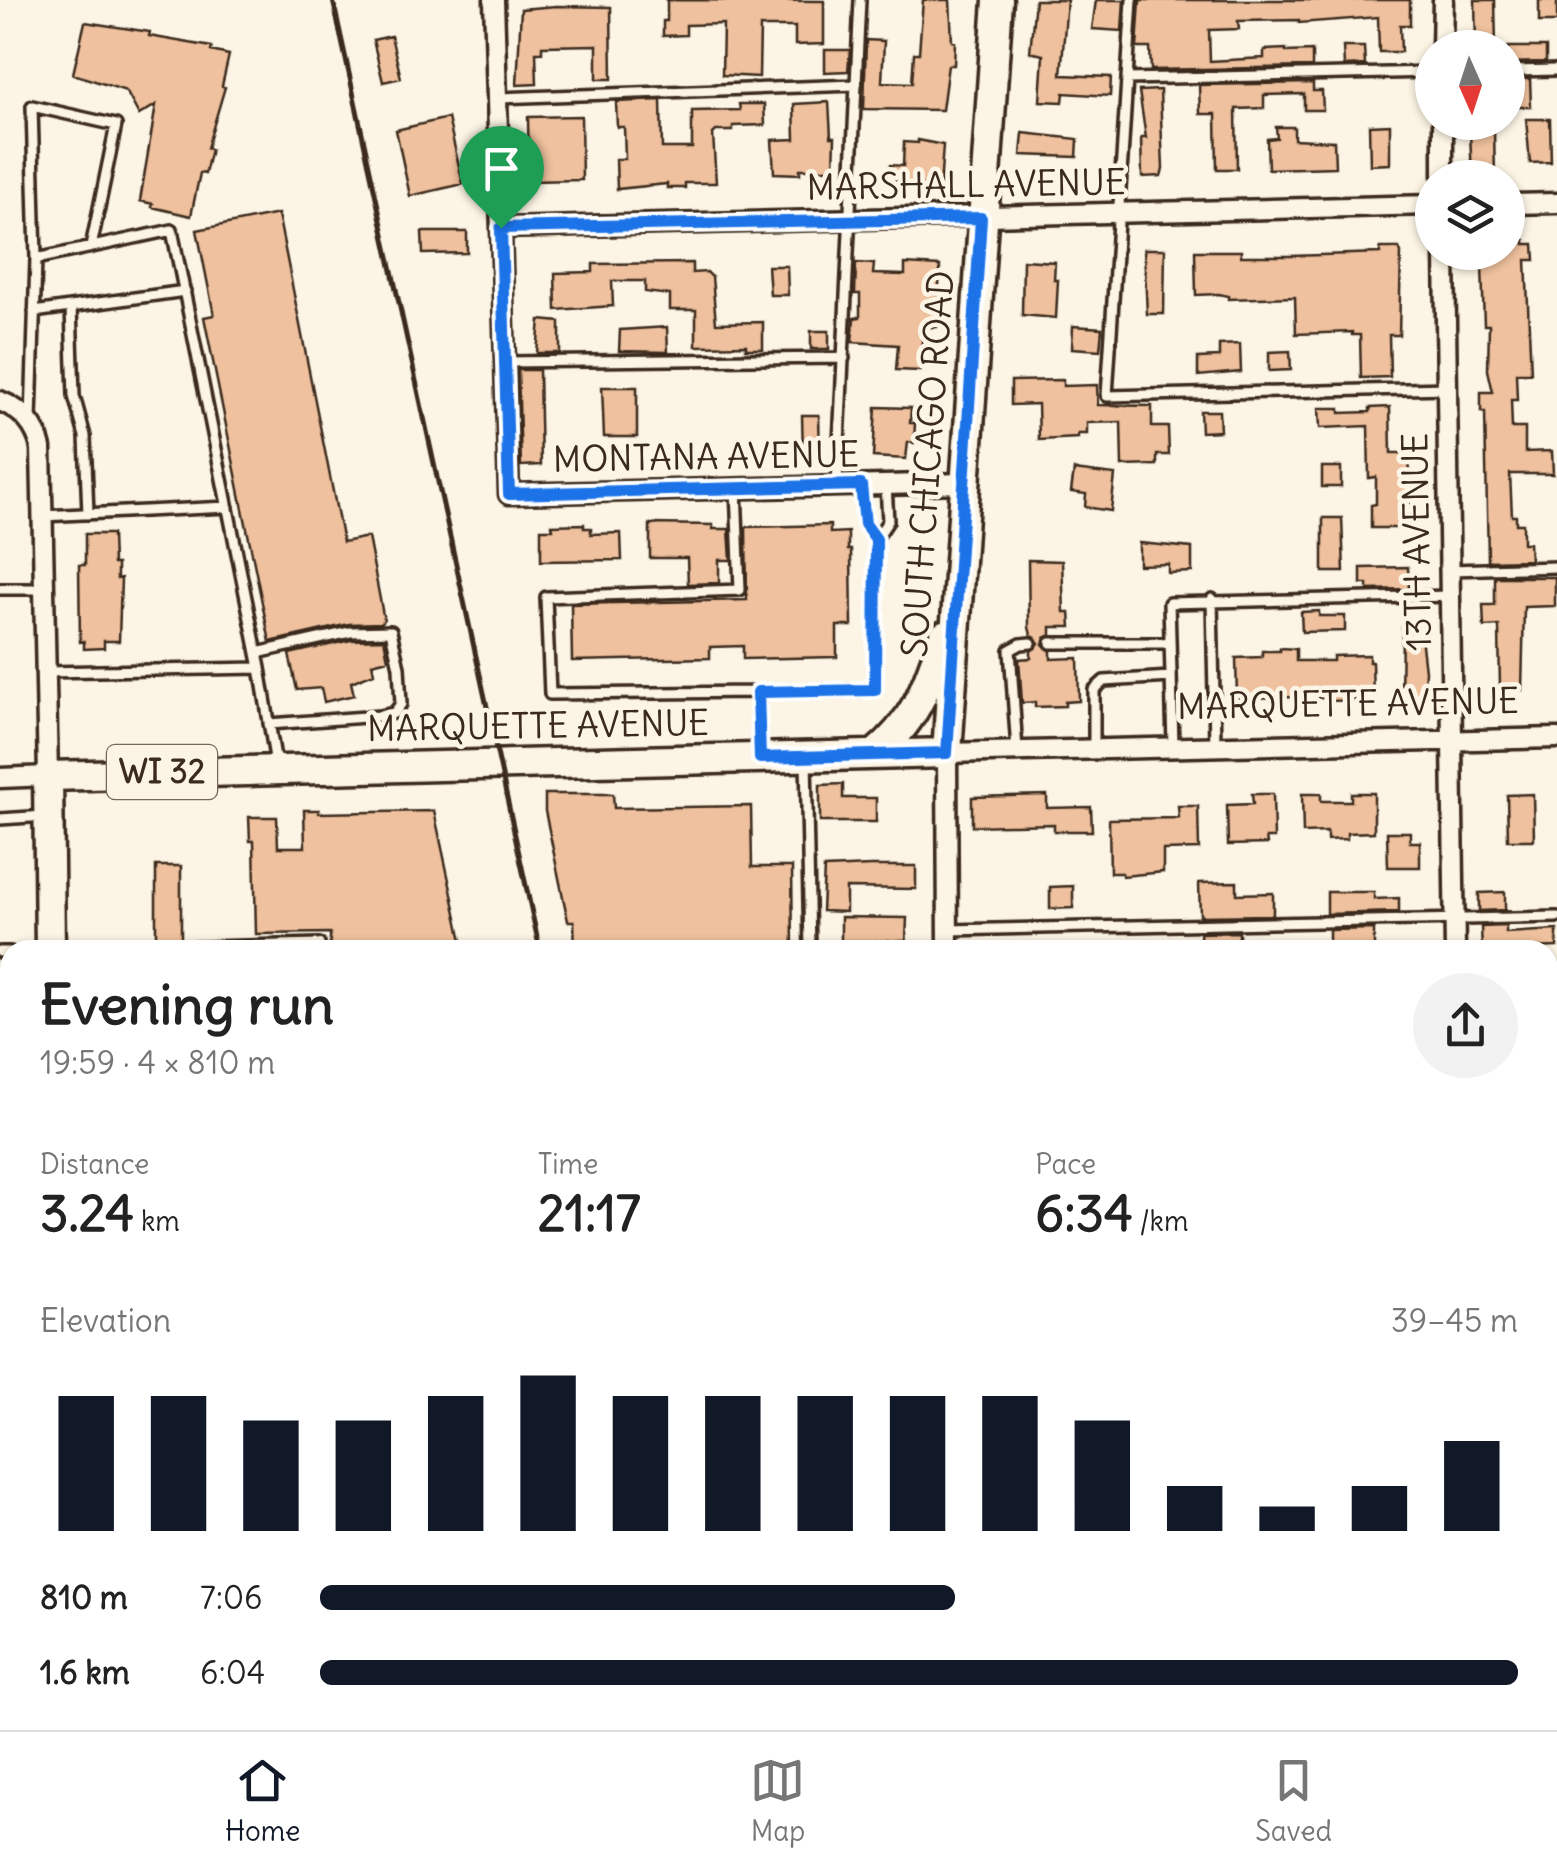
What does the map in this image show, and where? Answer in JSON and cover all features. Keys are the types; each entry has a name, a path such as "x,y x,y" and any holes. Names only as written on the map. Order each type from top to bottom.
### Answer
{"main road":[{"name":"SOUTH CHICAGO ROAD","path":"947,753 998,0"},
{"path":"874,755 906,725 924,696 957,596"},
{"name":"MARQUETTE AVENUE","path":"48,776 947,753"},
{"path":"48,776 50,940"}],"street":[{"path":"494,0 505,362"},
{"path":"1442,0 1442,30"},
{"path":"1525,204 1557,203"},
{"name":"MARSHALL AVENUE","path":"501,228 1415,205"},
{"name":"13TH AVENUE","path":"1445,270 1455,940"},
{"name":"MONTANA AVENUE","path":"505,362 509,494 965,482"},
{"path":"2,401 31,423 41,448 48,776"},
{"name":"MARQUETTE AVENUE","path":"947,753 1557,738"},
{"path":"947,753 948,940"},
{"name":"MARQUETTE AVENUE","path":"0,778 48,776"}],"lane":[{"path":"838,486 860,0"},
{"path":"1132,0 1107,396 1448,388"},
{"path":"1525,71 1557,70"},
{"path":"1127,79 1415,72"},
{"path":"497,98 856,85"},
{"path":"31,423 36,259 32,106 116,124 91,247"},
{"path":"36,259 172,230 277,770"},
{"path":"34,312 184,291"},
{"path":"70,307 74,396 84,436 88,514"},
{"path":"505,362 844,358"},
{"path":"736,488 740,590 546,598 550,694 875,690 876,539 888,521 886,484"},
{"path":"861,485 865,524 876,539"},
{"path":"42,516 228,508"},
{"path":"1450,570 1557,568"},
{"path":"0,590 44,589"},
{"path":"1173,745 1168,603 1450,596"},
{"path":"1212,599 1215,744"},
{"path":"257,653 350,632 390,630 399,666 401,704 394,713 269,724"},
{"path":"1051,643 1170,643"},
{"path":"1017,750 1010,650 1031,644"},
{"path":"46,672 260,668"},
{"path":"1094,748 1094,690 1104,680 1171,678"},
{"path":"758,692 760,758"},
{"path":"806,756 810,940"},
{"path":"0,819 48,816"},
{"path":"948,930 1557,918"}],"building":[{"path":"667,0 824,1 824,44 795,45 795,27 760,27 759,77 722,75 723,24 686,25 686,35 663,36"},
{"path":"923,0 950,0 954,65 948,65 942,110 864,109 866,40 884,41 882,82 912,83"},
{"path":"1035,0 1067,0 1061,75 1111,77 1110,96 1064,93 1063,102 1040,101 1043,55 1030,52"},
{"path":"1096,0 1124,0 1122,31 1092,29"},
{"path":"1140,0 1410,0 1410,25 1400,25 1401,52 1379,52 1378,17 1299,23 1238,21 1239,29 1209,30 1210,61 1264,58 1264,50 1286,49 1312,51 1312,67 1151,70 1150,48 1137,48"},
{"path":"1475,0 1495,0 1496,30 1476,30"},
{"path":"1539,0 1557,0 1557,22 1539,22"},
{"path":"611,7 612,79 597,79 597,45 542,46 542,52 536,52 537,84 517,85 521,9"},
{"path":"85,22 150,32 149,36 212,47 211,51 229,55 222,86 225,87 207,148 211,149 205,174 200,173 191,216 140,201 156,105 139,115 126,91 73,74"},
{"path":"391,36 401,78 383,82 373,40"},
{"path":"1343,47 1364,47 1365,65 1344,66"},
{"path":"1525,47 1546,47 1546,62 1525,63"},
{"path":"825,50 850,50 848,71 825,72"},
{"path":"1525,79 1530,79 1531,107 1525,107"},
{"path":"1313,83 1313,91 1322,91 1323,110 1304,110 1304,94 1264,95 1264,108 1236,109 1237,169 1217,169 1216,114 1200,114 1199,85"},
{"path":"1160,90 1163,169 1161,176 1142,177 1141,138 1146,138 1139,91"},
{"path":"661,100 662,148 692,148 692,111 740,110 739,104 764,104 765,125 733,126 733,131 713,134 716,183 685,183 685,188 667,188 667,184 617,189 616,159 625,159 624,127 617,127 616,102"},
{"path":"829,102 831,137 835,137 834,169 774,173 772,140 795,139 794,104"},
{"path":"581,116 582,180 529,181 528,117"},
{"path":"448,118 463,184 410,196 396,130"},
{"path":"1526,119 1550,119 1551,162 1530,163"},
{"path":"1390,124 1390,164 1370,165 1369,125"},
{"path":"1276,127 1294,127 1294,139 1334,141 1335,167 1268,169 1267,139 1277,138"},
{"path":"1023,133 1078,139 1077,157 1021,155"},
{"path":"918,140 943,145 940,188 888,180 890,165 903,166 904,142"},
{"path":"1470,140 1494,140 1495,160 1471,160"},
{"path":"278,214 343,542 368,537 384,620 270,642 204,317 214,315 197,230"},
{"path":"422,232 467,232 467,253 423,254"},
{"path":"1525,244 1534,244 1535,260 1526,260 1531,373 1516,373 1517,400 1511,400 1512,428 1525,428 1525,452 1552,451 1553,474 1510,474 1512,516 1516,516 1516,524 1523,524 1523,543 1529,543 1530,560 1488,561 1485,412 1481,412 1481,392 1493,392 1488,370 1489,325 1484,325 1482,270 1525,270"},
{"path":"1380,248 1399,248 1401,253 1399,335 1389,335 1390,377 1361,378 1360,335 1296,334 1295,297 1228,299 1219,294 1196,295 1195,251 1291,256 1380,253"},
{"path":"1144,249 1165,249 1164,314 1147,314"},
{"path":"1023,260 1055,262 1056,318 1022,315"},
{"path":"692,263 692,273 707,272 712,277 716,323 763,322 763,349 746,349 746,345 696,346 696,310 670,310 670,295 645,292 645,281 612,281 613,306 556,310 555,273 593,272 593,264"},
{"path":"856,263 874,264 873,274 905,275 905,264 940,266 937,327 923,327 920,371 896,370 898,345 852,342 854,318 860,317 860,294 855,294"},
{"path":"768,266 787,266 788,295 770,295"},
{"path":"540,320 560,322 560,353 537,353"},
{"path":"1073,326 1102,328 1100,350 1072,348"},
{"path":"667,327 668,352 619,351 620,330"},
{"path":"811,331 829,331 829,349 811,349"},
{"path":"1240,344 1241,372 1198,376 1198,358 1219,357 1219,345"},
{"path":"1290,351 1291,370 1269,371 1269,352"},
{"path":"518,370 539,370 541,465 521,466"},
{"path":"1063,380 1063,386 1097,385 1098,405 1152,406 1152,427 1168,427 1169,455 1157,455 1157,465 1122,466 1121,422 1087,423 1087,434 1078,434 1078,438 1039,440 1038,404 1011,405 1011,381"},
{"path":"602,387 637,387 637,437 604,437"},
{"path":"876,407 911,408 914,443 908,442 906,459 873,457"},
{"path":"1390,407 1391,453 1409,453 1412,528 1371,528 1376,477 1369,478 1368,426 1320,428 1319,408 1340,408 1340,413"},
{"path":"1200,411 1219,411 1220,431 1201,432"},
{"path":"802,415 819,415 820,454 803,454"},
{"path":"1322,467 1341,467 1341,487 1322,487"},
{"path":"1074,470 1115,475 1111,511 1085,507 1086,494 1071,492"},
{"path":"1323,518 1342,518 1344,572 1323,572"},
{"path":"584,524 584,528 591,528 591,534 621,533 622,560 541,561 541,529"},
{"path":"650,524 729,529 731,560 719,560 719,583 688,584 687,558 650,558"},
{"path":"830,525 830,533 848,532 851,550 852,626 837,626 837,657 743,659 743,646 710,647 710,658 572,661 571,604 747,600 746,527"},
{"path":"85,534 112,534 113,564 117,564 117,579 121,578 119,641 104,641 104,648 84,649 84,641 80,642 79,565 85,565"},
{"path":"1139,543 1192,548 1192,572 1168,573 1168,564 1139,565"},
{"path":"1028,560 1062,561 1064,612 1070,612 1071,627 1051,627 1051,635 1043,644 1051,651 1051,659 1078,658 1079,701 1065,702 1065,706 1035,707 1035,702 1022,703 1019,659 1031,658 1031,651 1039,643 1029,627"},
{"path":"1408,567 1409,589 1368,590 1368,584 1361,584 1361,568"},
{"path":"1495,577 1555,577 1555,606 1524,607 1522,690 1500,690 1499,626 1484,627 1483,605 1495,605"},
{"path":"1319,611 1319,616 1345,616 1345,631 1302,632 1301,612"},
{"path":"1402,627 1417,627 1417,636 1421,636 1423,701 1401,701"},
{"path":"384,639 388,659 372,663 374,673 351,682 354,695 324,702 321,688 297,690 289,654 351,640"},
{"path":"1296,649 1296,661 1333,661 1333,656 1369,655 1373,696 1367,696 1367,700 1327,701 1303,697 1237,698 1236,658 1262,657 1262,651"},
{"path":"843,784 843,798 876,798 876,822 820,822 820,785"},
{"path":"1351,793 1374,793 1374,832 1347,833 1347,839 1327,840 1327,832 1303,833 1302,794 1321,794 1321,801 1351,801"},
{"path":"545,794 613,794 614,808 751,806 752,867 792,867 793,940 575,940 574,921 568,921 545,811"},
{"path":"1252,794 1273,794 1274,838 1266,838 1267,844 1228,845 1227,805 1253,804"},
{"path":"1533,794 1534,840 1508,840 1507,795"},
{"path":"1047,795 1047,808 1091,807 1092,831 1054,831 1054,824 972,826 972,797"},
{"path":"1178,806 1198,806 1199,849 1163,850 1163,872 1123,876 1110,873 1109,819 1179,818"},
{"path":"304,810 434,811 462,940 330,940 330,933 256,934 254,841 250,841 249,817 277,817 278,847 305,847"},
{"path":"1387,832 1410,832 1410,842 1420,842 1420,867 1388,867"},
{"path":"156,866 181,866 181,939 156,939"},
{"path":"916,866 916,889 846,888 846,912 822,911 824,868"},
{"path":"1237,882 1237,894 1273,893 1273,915 1200,916 1199,883"},
{"path":"1073,886 1073,908 1050,909 1050,887"},
{"path":"1327,892 1374,892 1374,899 1399,898 1399,912 1327,914"},
{"path":"1505,892 1505,910 1479,911 1479,893"},
{"path":"841,917 907,918 906,940 841,940"},
{"path":"1506,926 1506,933 1557,930 1557,940 1482,940 1481,927"},
{"path":"1374,929 1374,940 1329,940 1329,930"},
{"path":"1239,932 1239,940 1200,940 1200,933"}],"railway":[{"path":"333,0 538,940"}],"route":[{"path":"981,218 947,753 760,758 758,692 875,690 876,539 865,524 861,485 509,494 501,228 981,218"}]}
